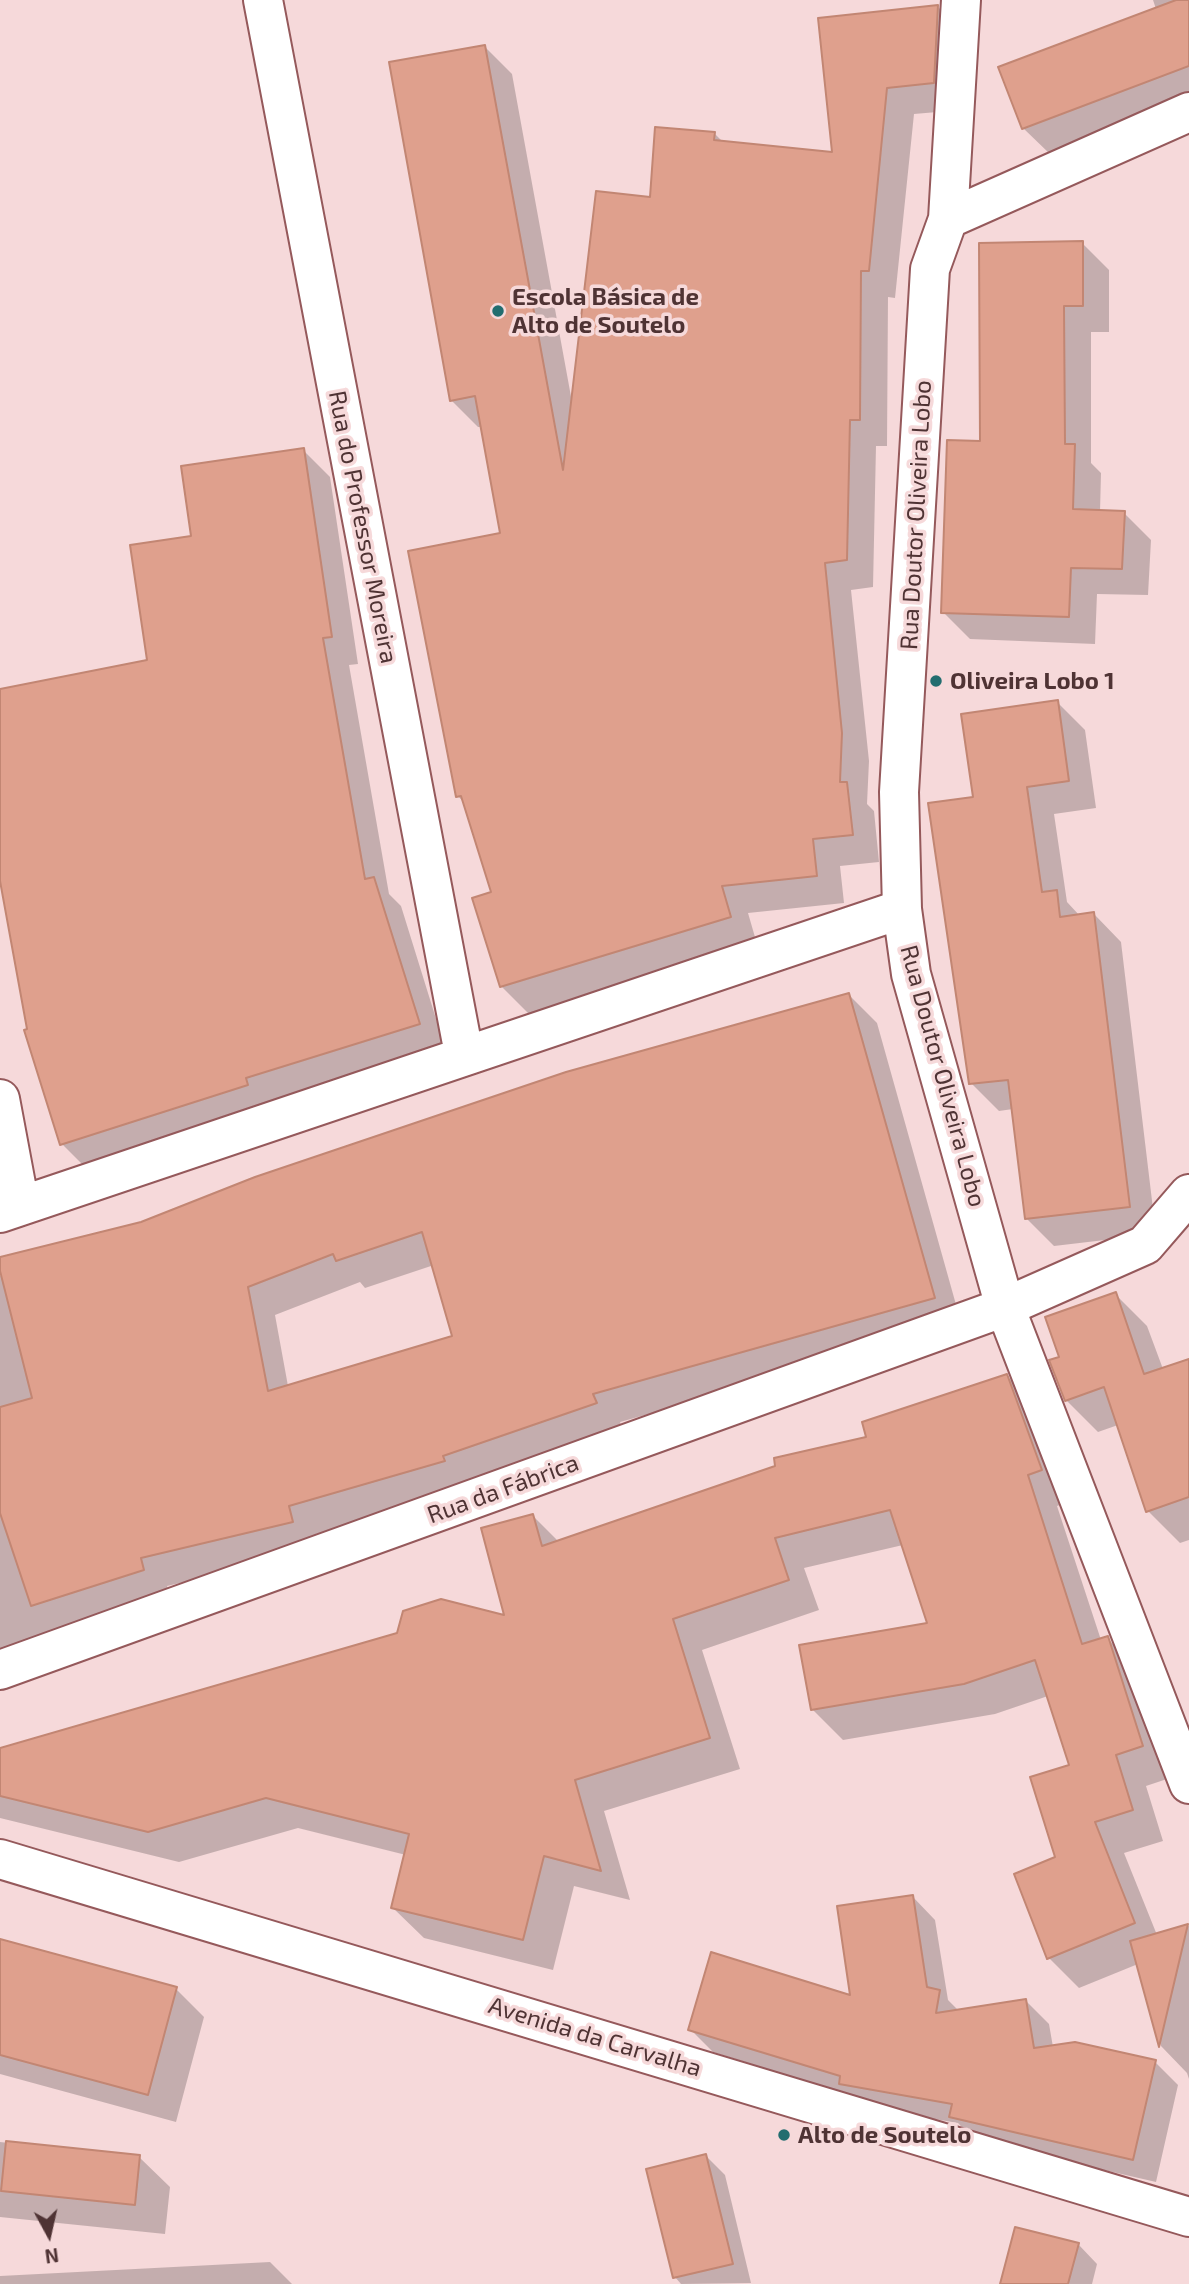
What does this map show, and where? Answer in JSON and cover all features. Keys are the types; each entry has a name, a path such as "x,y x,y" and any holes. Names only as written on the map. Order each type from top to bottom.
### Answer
{"street":[{"name":"Rua do Professor Moreira","path":"263,0 464,1054"},
{"name":"Rua Doutor Oliveira Lobo","path":"961,0 948,219 930,269 899,792 902,909 911,974 1005,1307 1189,1783"},
{"path":"948,219 1189,112"},
{"path":"0,1099 10,1209 464,1054 902,909"},
{"name":"Rua da Fábrica","path":"0,1670 1005,1307 1145,1245 1189,1194"},
{"name":"Avenida da Carvalha","path":"0,1859 1189,2217"}],"building":[{"path":"1176,0 1189,0 1189,66 1022,129 998,67"},
{"path":"938,5 934,83 887,88 869,271 861,271 860,420 850,420 847,560 825,563 842,733 840,782 847,782 853,835 813,839 817,876 722,886 731,917 500,987 472,898 491,892 461,796 456,797 408,551 500,533 475,396 450,401 389,62 485,45 563,470 596,191 650,197 655,127 715,132 714,140 832,152 818,18"},
{"path":"1083,241 1083,306 1064,306 1065,444 1075,444 1073,509 1125,511 1122,569 1071,568 1069,617 941,613 947,440 980,441 979,243"},
{"path":"304,448 332,637 323,638 365,879 374,877 420,1024 246,1078 248,1085 60,1145 24,1030 27,1029 0,881 0,689 147,660 130,545 191,536 181,466"},
{"path":"1058,700 1069,781 1027,787 1042,892 1057,890 1060,917 1094,912 1130,1207 1025,1219 1008,1080 969,1084 928,803 973,797 961,714"},
{"path":"849,993 935,1298 593,1394 597,1403 443,1456 445,1461 289,1506 293,1522 141,1558 144,1570 31,1606 0,1513 0,1407 32,1398 0,1271 0,1257 141,1222 255,1177 566,1072","holes":["422,1232 452,1336 268,1391 248,1287 333,1254 336,1261"]},
{"path":"1116,1292 1144,1374 1189,1359 1189,1497 1146,1512 1104,1387 1065,1401 1049,1360 1059,1357 1045,1317"},
{"path":"1007,1374 1042,1470 1028,1475 1082,1644 1108,1636 1143,1746 1116,1755 1133,1810 1095,1822 1135,1923 1047,1959 1014,1874 1055,1857 1030,1777 1069,1765 1035,1660 964,1684 811,1710 799,1645 927,1623 890,1510 775,1538 789,1580 673,1619 710,1738 575,1780 601,1871 544,1856 523,1940 391,1908 409,1834 266,1798 148,1832 0,1796 0,1748 397,1633 403,1611 441,1599 504,1615 481,1528 533,1514 542,1546 775,1466 774,1458 866,1437 862,1422"},
{"path":"913,1895 927,1987 940,1990 936,2013 1026,1999 1034,2048 1075,2042 1156,2060 1133,2160 949,2117 952,2104 839,2084 840,2076 688,2030 711,1952 850,1995 837,1906"},
{"path":"1188,1924 1159,2047 1130,1941"},
{"path":"0,1939 177,1987 148,2095 0,2055"},
{"path":"6,2141 140,2155 135,2205 1,2191"},
{"path":"706,2154 733,2264 673,2278 646,2169"},
{"path":"1015,2227 1079,2243 1068,2284 1000,2284"}],"place":[{"name":"Escola Básica de Alto de Soutelo","path":"498,311"},
{"name":"Oliveira Lobo 1","path":"936,681"},
{"name":"Alto de Soutelo","path":"784,2135"}]}
